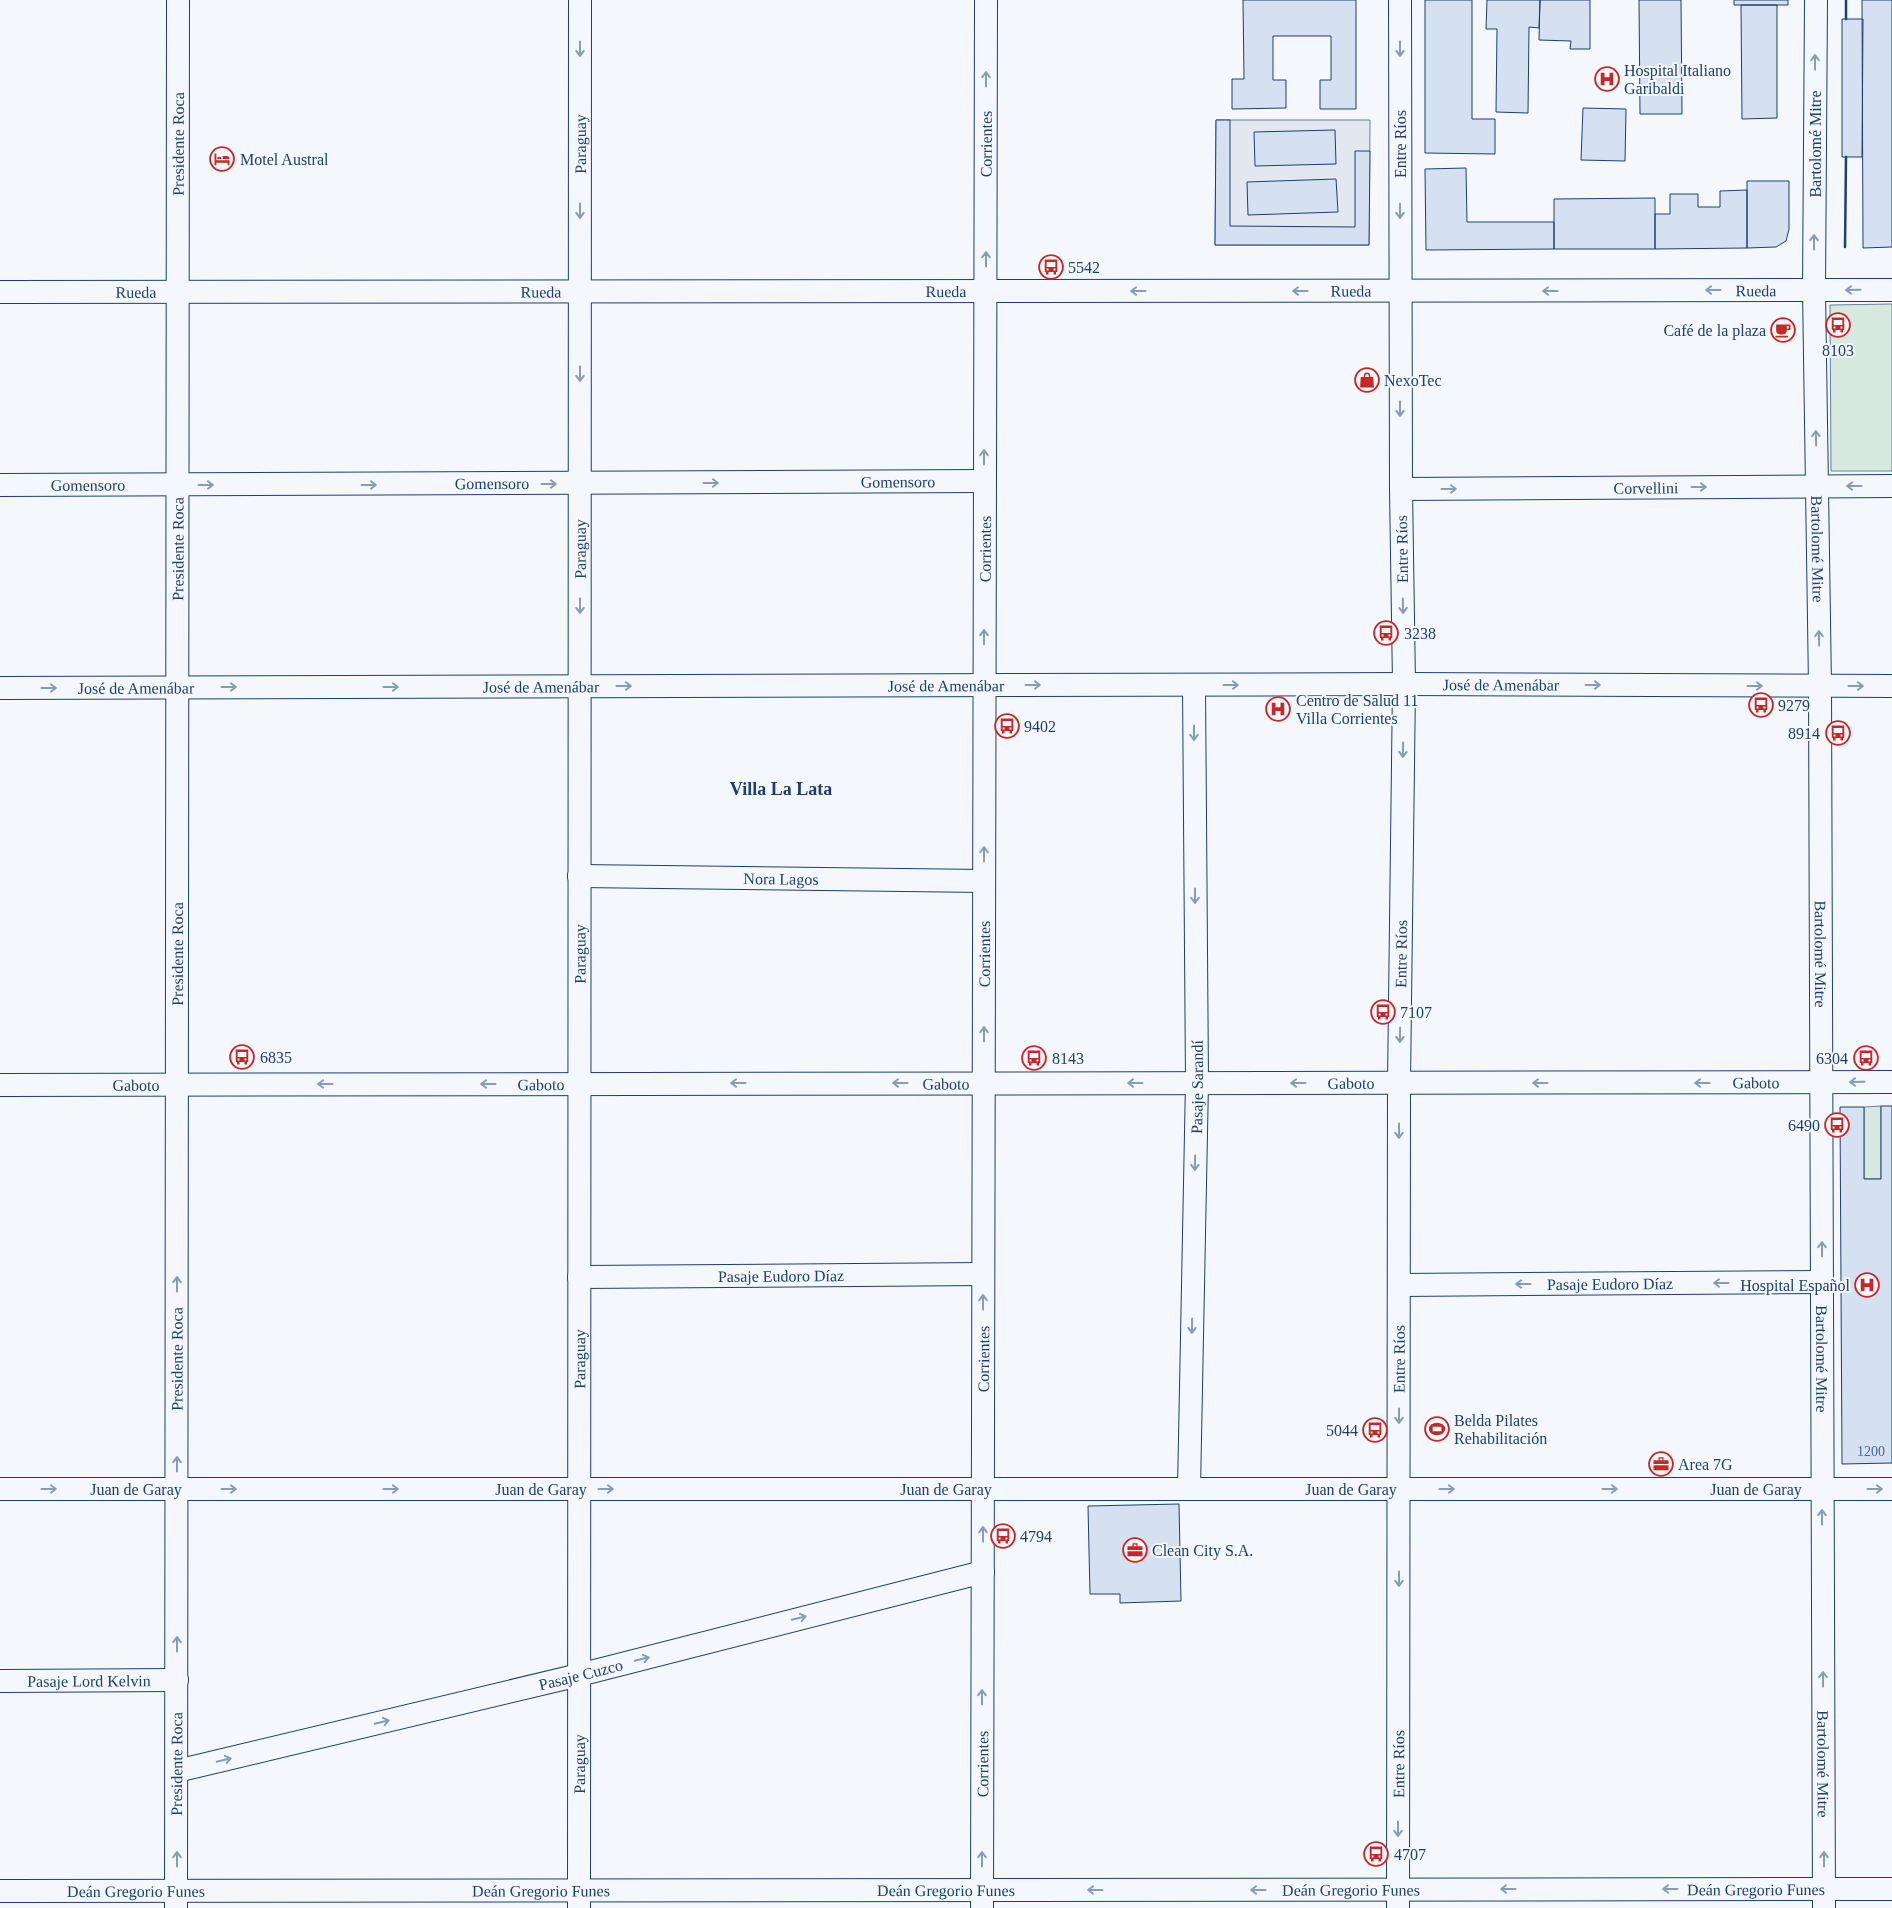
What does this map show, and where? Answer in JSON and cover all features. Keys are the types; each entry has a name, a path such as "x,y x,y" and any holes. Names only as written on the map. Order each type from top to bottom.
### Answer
{"street":[{"name":"Presidente Roca","path":"176,1899 178,0"},
{"name":"Paraguay","path":"579,1899 580,0"},
{"name":"Corrientes","path":"982,1899 986,0"},
{"name":"Entre Ríos","path":"1398,1899 1399,1083 1404,684 1401,489 1400,0"},
{"name":"Bartolomé Mitre","path":"1816,0 1814,290 1820,686 1824,1899"},
{"name":"Rueda","path":"0,292 1892,290"},
{"name":"Gomensoro","path":"0,485 176,486 984,481"},
{"name":"Corvellini","path":"1401,489 1892,486"},
{"name":"José de Amenábar","path":"0,688 1404,684 1892,686"},
{"name":"Pasaje Sarandí","path":"1189,1489 1197,1082 1194,685"},
{"name":"Nora Lagos","path":"580,876 984,881"},
{"name":"Gaboto","path":"0,1085 1892,1082"},
{"name":"Pasaje Eudoro Díaz","path":"580,1277 983,1274"},
{"name":"Pasaje Eudoro Díaz","path":"1399,1285 1822,1282"},
{"name":"Juan de Garay","path":"0,1489 1892,1489"},
{"name":"Pasaje Cuzco","path":"177,1772 579,1675 983,1572"},
{"name":"Pasaje Lord Kelvin","path":"0,1681 177,1680"},
{"name":"Deán Gregorio Funes","path":"0,1891 176,1899 1824,1899 1892,1889"}],"shaded area":[{"path":"1216,120 1370,120 1369,245 1215,245"},
{"path":"1892,304 1892,471 1831,471 1830,305"},
{"path":"1881,1106 1881,1179 1864,1179 1864,1107"}],"building":[{"path":"1243,0 1356,0 1356,109 1320,109 1320,80 1331,80 1331,36 1273,36 1273,80 1286,80 1286,108 1232,109 1232,79 1244,79"},
{"path":"1425,0 1472,0 1472,119 1495,119 1495,154 1425,153"},
{"path":"1487,0 1540,0 1539,28 1529,27 1528,113 1496,112 1497,29 1486,29"},
{"path":"1540,0 1590,0 1590,49 1570,49 1571,41 1539,40"},
{"path":"1639,0 1681,0 1682,114 1640,114"},
{"path":"1734,0 1788,0 1788,5 1734,5"},
{"path":"1862,0 1892,0 1892,247 1863,248"},
{"path":"1741,5 1777,5 1777,118 1742,119"},
{"path":"1842,19 1863,19 1862,157 1842,157"},
{"path":"1583,108 1626,109 1625,161 1581,160"},
{"path":"1216,120 1230,120 1230,226 1355,227 1355,151 1370,151 1369,245 1215,245"},
{"path":"1335,130 1336,164 1255,166 1254,132"},
{"path":"1466,168 1467,222 1554,222 1554,249 1426,250 1425,169"},
{"path":"1336,179 1338,212 1248,215 1247,182"},
{"path":"1747,181 1789,181 1789,229 1786,241 1776,247 1747,248"},
{"path":"1747,190 1747,248 1655,249 1655,214 1670,214 1670,194 1698,194 1698,207 1720,207 1720,191"},
{"path":"1655,198 1655,249 1554,249 1554,199"},
{"name":"Hospital Español","path":"1881,1106 1892,1106 1892,1463 1842,1464 1840,1107 1864,1107 1864,1179 1881,1179"},
{"name":"Clean City S.A.","path":"1179,1504 1181,1601 1120,1603 1120,1594 1090,1594 1088,1506"}],"wall":[{"path":"1846,0 1846,19"},
{"path":"1845,247 1846,157"}],"place":[{"name":"Hospital Italiano Garibaldi","path":"1607,79"},
{"name":"Motel Austral","path":"222,159"},
{"name":"5542","path":"1051,267"},
{"name":"8103","path":"1838,325"},
{"name":"Café de la plaza","path":"1783,330"},
{"name":"NexoTec","path":"1367,380"},
{"name":"3238","path":"1386,633"},
{"name":"9279","path":"1761,705"},
{"name":"Centro de Salud 11 Villa Corrientes","path":"1278,709"},
{"name":"9402","path":"1007,726"},
{"name":"8914","path":"1838,733"},
{"name":"7107","path":"1383,1012"},
{"name":"6835","path":"242,1057"},
{"name":"8143","path":"1034,1058"},
{"name":"6304","path":"1866,1058"},
{"name":"6490","path":"1837,1125"},
{"name":"Hospital Español","path":"1867,1285"},
{"name":"Belda Pilates Rehabilitación","path":"1437,1429"},
{"name":"5044","path":"1375,1430"},
{"name":"Area 7G","path":"1661,1464"},
{"name":"4794","path":"1003,1536"},
{"name":"Clean City S.A.","path":"1135,1550"},
{"name":"4707","path":"1376,1854"}],"district":[{"name":"Villa La Lata","path":"781,789"}]}
